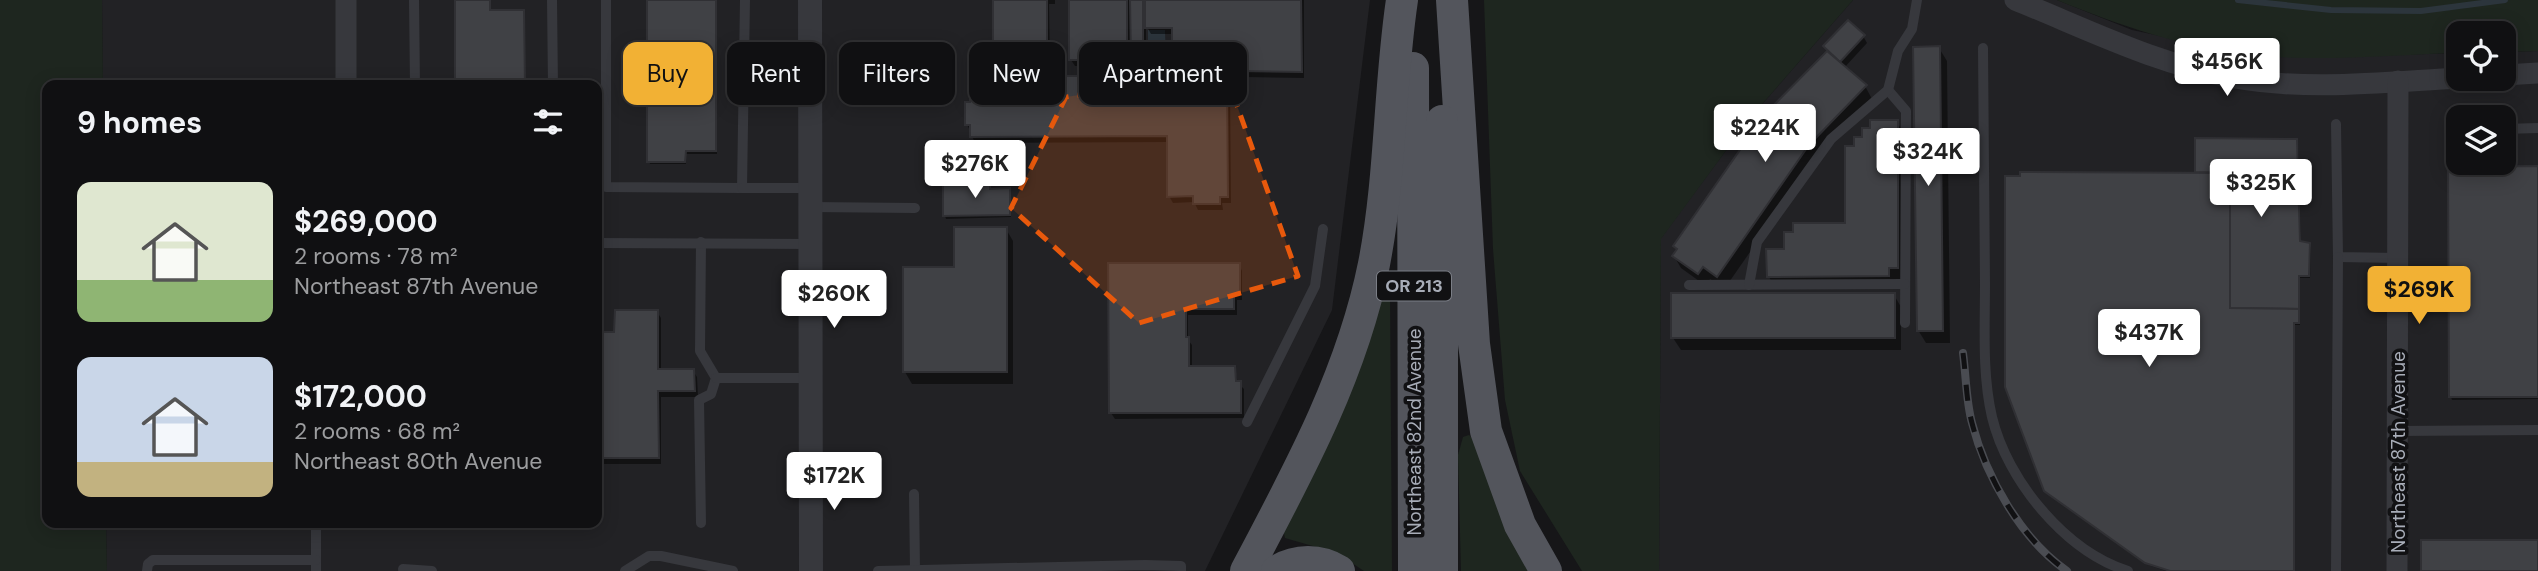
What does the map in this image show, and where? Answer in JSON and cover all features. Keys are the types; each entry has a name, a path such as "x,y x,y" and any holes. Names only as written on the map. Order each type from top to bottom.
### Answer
{"main road":[{"path":"1246,571 1312,443 1357,328 1374,264 1382,210 1395,50 1402,0"},
{"name":"Northeast 82nd Avenue","path":"1413,0 1414,571"},
{"name":"Northeast 82nd Avenue","path":"1442,0 1442,571"},
{"path":"1452,0 1474,344 1486,431 1520,525 1546,571"},
{"path":"1277,571 1305,562 1320,562 1339,571"}],"street":[{"path":"346,0 346,80"},
{"path":"810,0 811,571"},
{"path":"2015,0 2159,59 2235,78 2320,84 2446,79"},
{"path":"2516,74 2538,73"},
{"name":"Northeast 87th Avenue","path":"2398,81 2398,571"}],"lane":[{"path":"414,0 415,80"},
{"path":"552,0 553,80"},
{"path":"602,150 606,0"},
{"path":"742,188 745,0"},
{"path":"1749,285 1756,242 1831,138 1888,90 1898,51 1912,29 1917,0"},
{"path":"1983,48 1986,361 1992,417 2014,470 2038,508 2071,540 2128,571"},
{"path":"1888,90 1906,111 1905,323"},
{"path":"2336,124 2336,571"},
{"path":"2516,129 2538,128"},
{"path":"602,187 742,188 915,208"},
{"path":"1247,422 1314,286 1323,229"},
{"path":"701,242 700,351 716,378 711,394 699,400 701,523"},
{"path":"602,243 811,244"},
{"path":"2338,257 2398,258"},
{"path":"1689,285 1905,284"},
{"path":"716,378 811,378"},
{"path":"2398,430 2538,430"},
{"path":"914,494 915,570"},
{"path":"148,571 148,564 153,560 316,566 316,528"},
{"path":"625,571 649,556 661,556 733,571"},
{"path":"878,571 1181,566 1181,571"},
{"path":"403,569 432,571"}],"highlighted area":[{"path":"1225,72 1298,276 1139,323 1011,208 1066,97"}],"shaded area":[{"path":"0,0 102,0 103,80 42,80 42,528 106,528 107,571 0,571"},
{"path":"102,0 1370,0 1332,310 1205,571 107,571 106,528 602,528 602,80 103,80"},
{"path":"1484,0 1853,0 1750,118 1661,239 1659,571 1582,571 1520,471 1505,400 1493,249"},
{"path":"1853,0 2057,0 2132,30 2250,55 2327,57 2446,53 2446,91 2516,91 2516,52 2538,51 2538,571 1659,571 1661,238 1750,118"},
{"path":"2057,0 2538,0 2538,51 2516,52 2516,21 2446,21 2446,54 2329,58 2226,52 2152,34"},
{"path":"1148,30 1165,30 1165,42 1148,42"},
{"path":"1380,286 1390,289 1392,571 1364,571 1337,553 1285,538 1283,528"},
{"path":"1469,435 1475,440 1530,571 1461,571 1458,455 1463,437"}],"building":[{"path":"455,0 490,0 490,10 524,10 525,80 455,80"},
{"path":"647,0 716,0 716,151 686,151 685,162 647,162 647,105 713,105 713,42 647,42"},
{"path":"993,0 1047,0 1047,42 993,42"},
{"path":"1069,0 1127,0 1127,42 1079,42 1079,60 1069,60"},
{"path":"1130,0 1143,0 1143,42 1131,42"},
{"path":"1145,0 1301,0 1302,72 1247,71 1247,42 1172,42 1172,28 1145,28"},
{"path":"1848,20 1865,35 1840,62 1823,46"},
{"path":"1940,46 1943,331 1917,331 1913,47"},
{"path":"1827,51 1867,85 1809,145 1717,277 1703,267 1698,274 1672,256 1677,249 1673,246 1765,114"},
{"path":"1065,76 1079,76 1079,105 1227,105 1228,197 1220,197 1220,204 1193,204 1193,196 1167,197 1167,136 970,137 970,125 965,125 965,102 969,102 969,105 1065,105"},
{"path":"1870,120 1898,120 1898,268 1889,268 1889,276 1767,277 1766,249 1784,249 1784,232 1793,232 1793,223 1845,223 1845,146 1854,146 1854,137 1862,137 1862,128 1870,128"},
{"path":"2195,138 2297,139 2300,241 2310,243 2309,276 2299,276 2299,309 2230,308 2230,173 2195,172"},
{"path":"2516,166 2538,166 2538,397 2449,397 2448,175 2516,175"},
{"path":"2020,172 2230,173 2230,308 2299,309 2299,323 2294,323 2294,571 2170,571 2145,563 2044,491 2005,387 2005,176 2020,176"},
{"path":"943,183 990,184 990,189 1010,188 1010,215 943,216"},
{"path":"954,227 1007,227 1007,372 903,372 903,267 954,267"},
{"path":"1108,263 1240,263 1240,294 1234,294 1234,309 1186,309 1186,337 1189,337 1189,366 1235,366 1236,381 1241,381 1241,413 1109,413"},
{"path":"1671,293 1895,293 1895,338 1671,338"},
{"path":"615,310 658,310 658,369 694,369 695,391 658,391 659,458 602,458 602,332 614,332"},
{"path":"2421,540 2538,540 2538,571 2421,571"}],"waterway":[{"path":"2238,0 2331,10 2421,11 2505,0"}],"railway":[{"path":"1963,353 1972,423 1996,485 2020,524 2050,558 2067,571"}]}
